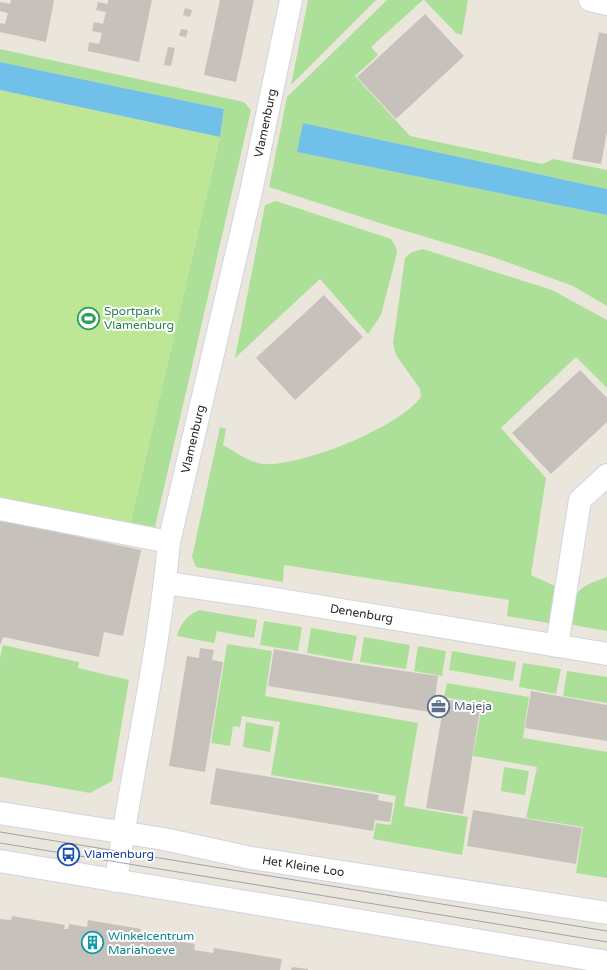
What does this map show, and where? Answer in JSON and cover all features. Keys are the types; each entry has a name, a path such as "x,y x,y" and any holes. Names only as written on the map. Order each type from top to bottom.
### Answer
{"street":[{"name":"Vlamenburg","path":"116,881 123,832 166,583 169,542 252,187 291,0"},
{"path":"590,0 607,4"},
{"path":"556,646 580,500 607,475"},
{"path":"0,509 169,542"},
{"name":"Denenburg","path":"166,583 262,597 607,654"},
{"name":"Het Kleine Loo","path":"0,812 164,839 251,858 607,913"},
{"path":"0,861 607,962"}],"green space":[{"path":"308,0 376,0 291,85"},
{"path":"387,0 423,0 371,47 378,55 355,76 410,136 542,164 554,159 607,170 607,189 303,123 298,152 607,215 607,306 573,286 493,257 392,227 269,187 287,97"},
{"path":"424,0 468,0 462,35 456,33"},
{"path":"0,49 244,102 251,110 154,531 130,525 220,137 224,109 0,62"},
{"name":"Sportpark Vlamenburg","path":"0,90 220,137 130,525 0,500"},
{"path":"276,201 391,239 396,247 397,253 381,315 368,334 320,279 235,358 265,205"},
{"path":"423,249 552,290 607,320 607,388 576,357 501,428 546,478 531,575 555,586 549,623 507,616 509,600 284,565 283,582 196,567 192,557 220,427 226,429 223,445 257,463 279,463 300,459 323,452 371,433 409,409 421,397 420,389 396,355 393,343 405,258 412,252"},
{"path":"607,577 607,631 568,624 575,598 582,588"},
{"path":"199,610 257,620 254,638 217,631 214,643 177,636 180,627 185,620"},
{"path":"264,621 302,627 298,651 260,645"},
{"path":"311,628 357,636 352,661 307,653"},
{"path":"364,637 410,645 406,669 360,662"},
{"path":"227,644 272,651 265,696 418,723 404,806 468,817 462,855 373,839 376,823 391,825 396,796 271,775 280,722 242,716 240,727 233,726 230,746 211,743"},
{"path":"3,645 79,662 78,668 129,680 112,781 90,793 0,777 0,658"},
{"path":"418,646 446,651 442,676 414,671"},
{"path":"452,651 516,662 513,681 449,670"},
{"path":"523,663 561,669 556,694 519,687"},
{"path":"567,671 607,677 607,703 563,696"},
{"path":"447,683 529,697 523,738 607,752 607,878 576,873 583,827 526,818 537,767 473,756 482,704 444,697"},
{"path":"246,722 274,727 270,752 243,747"},
{"path":"504,767 529,771 525,795 501,791"}],"water":[{"path":"0,62 224,109 220,137 0,90"},
{"path":"303,123 607,189 607,215 297,152"}],"building":[{"path":"11,0 54,0 46,42 0,32 0,23 5,24 8,13 0,11 0,2 10,4"},
{"path":"108,0 152,0 139,62 88,51 89,42 99,44 102,33 92,31 94,22 103,24 106,12 96,10 98,2 108,4"},
{"path":"220,0 254,0 236,82 204,75"},
{"path":"185,8 192,10 190,17 183,15"},
{"path":"425,14 464,56 396,119 357,77"},
{"path":"181,29 188,30 186,37 179,36"},
{"path":"597,32 607,34 607,132 601,164 572,159 599,33"},
{"path":"168,47 175,48 171,66 164,65"},
{"path":"324,295 363,337 295,400 256,358"},
{"path":"580,370 607,398 607,422 551,474 512,433"},
{"path":"0,520 141,550 123,636 104,632 99,657 3,637 0,646"},
{"path":"200,648 214,650 212,660 223,662 205,772 169,766 187,656 199,658"},
{"path":"274,649 344,662 438,676 435,698 481,704 463,814 426,808 442,714 268,686"},
{"path":"531,691 607,705 607,741 525,728"},
{"path":"216,768 379,795 378,800 393,803 390,822 375,820 373,831 210,804"},
{"path":"473,810 582,828 576,864 467,846"},
{"name":"Winkelcentrum Mariahoeve","path":"12,916 65,925 64,929 68,929 69,924 87,927 88,920 141,929 139,938 145,939 146,936 195,944 194,950 213,953 214,948 282,959 280,970 0,970 0,919 11,920"},
{"path":"292,967 308,969 308,970 291,970"}],"tram line":[{"path":"0,832 607,931"},
{"path":"0,843 607,942"}],"place":[{"name":"Sportpark Vlamenburg","path":"89,318"},
{"name":"Majeja","path":"438,706"},
{"name":"Vlamenburg","path":"69,854"},
{"name":"Winkelcentrum Mariahoeve","path":"93,943"}]}
